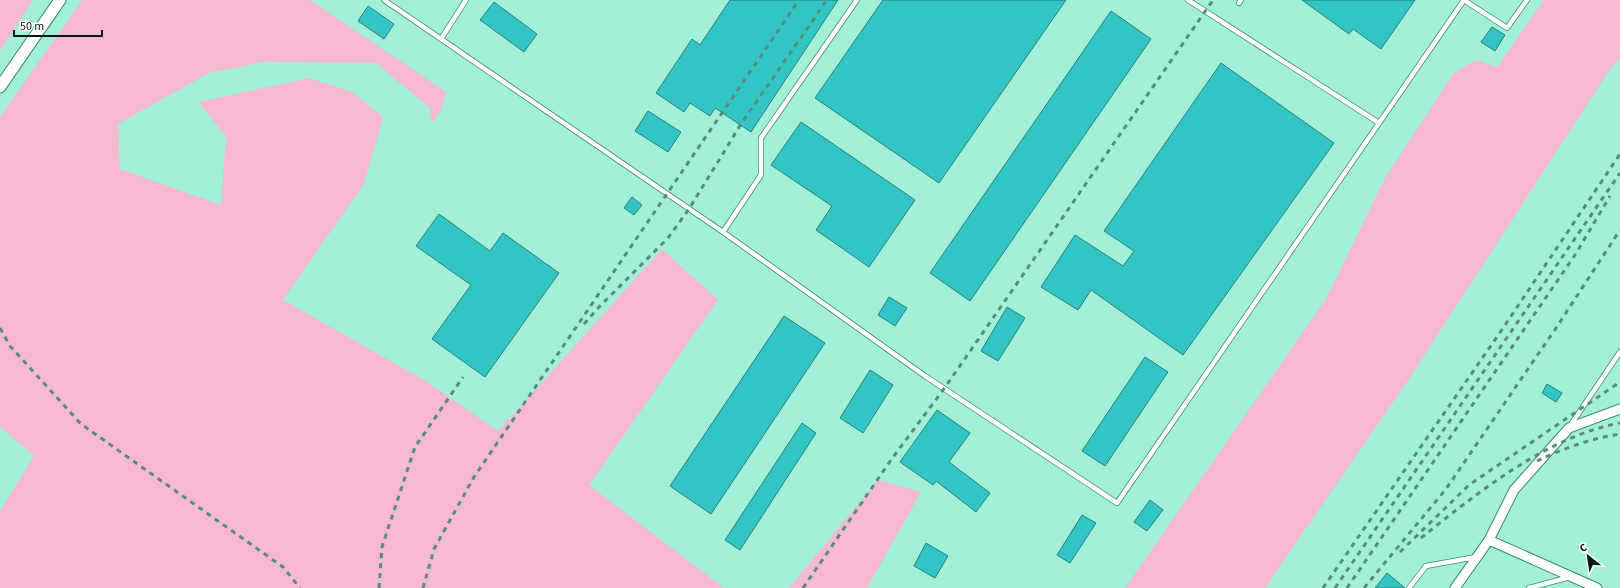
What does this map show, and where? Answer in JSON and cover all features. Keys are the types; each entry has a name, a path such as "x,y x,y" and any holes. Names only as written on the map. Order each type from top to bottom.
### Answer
{"street":[{"path":"0,87 60,0"},
{"path":"1455,588 1489,540 1514,490 1569,428 1620,409"},
{"path":"1489,540 1596,588"}],"lane":[{"path":"384,0 723,232 925,376 1117,503 1464,0 1507,28 1527,0"},
{"path":"441,39 466,0"},
{"path":"723,232 761,175 761,138 857,0"},
{"path":"1188,0 1379,123"},
{"path":"1569,428 1620,352"},
{"path":"1409,588 1426,566 1477,557"},
{"path":"1529,588 1572,577"}],"shaded area":[{"path":"0,0 33,0 0,51"},
{"path":"82,0 310,0 446,92 441,111 431,124 430,108 376,63 263,62 209,73 118,124 120,169 221,205 226,137 199,102 309,78 352,92 383,117 364,184 283,300 424,380 498,431 662,249 718,300 589,485 724,588 0,588 0,511 34,456 0,427 0,117"},
{"path":"1544,0 1620,0 1620,59 1610,69 1409,379 1265,588 1125,588 1326,299 1385,178 1454,73 1476,60 1497,67"},
{"path":"878,480 921,492 867,588 789,588"}],"building":[{"path":"730,0 838,0 751,132 715,108 710,116 690,103 684,112 656,93 692,39 700,45"},
{"path":"883,0 1066,0 939,183 815,98"},
{"path":"1302,0 1415,0 1381,49 1353,29 1349,34"},
{"path":"494,2 537,34 524,52 480,20"},
{"path":"368,6 394,24 384,39 358,21"},
{"path":"1111,11 1151,39 970,301 930,273"},
{"path":"1492,27 1505,35 1495,51 1481,42"},
{"path":"1221,63 1334,143 1183,355 1091,290 1078,310 1041,287 1075,235 1123,266 1134,251 1104,231"},
{"path":"648,111 681,132 668,152 635,131"},
{"path":"801,122 915,200 869,267 816,230 832,206 771,165"},
{"path":"632,197 642,205 634,215 624,208"},
{"path":"439,214 490,251 503,233 559,273 485,377 432,339 471,285 416,246"},
{"path":"889,297 907,308 895,326 878,315"},
{"path":"1007,307 1025,318 998,361 981,351"},
{"path":"784,316 825,343 711,514 670,486"},
{"path":"1145,357 1168,372 1105,466 1082,451"},
{"path":"870,370 893,385 863,433 840,418"},
{"path":"1547,384 1562,393 1556,402 1542,393"},
{"path":"937,410 970,433 949,462 990,493 976,512 936,481 933,485 900,462"},
{"path":"802,423 816,433 740,550 725,540"},
{"path":"1150,500 1163,510 1147,531 1134,522"},
{"path":"1082,515 1096,523 1070,563 1057,555"},
{"path":"926,543 948,556 935,578 914,566"},
{"path":"1387,573 1405,588 1375,588"}],"railway":[{"path":"423,588 434,549 474,477 799,0"},
{"path":"584,324 668,238 689,209 741,124 827,0"},
{"path":"803,588 891,460 946,386 1213,0"},
{"path":"1323,588 1499,334 1620,154"},
{"path":"1335,588 1620,173"},
{"path":"1347,588 1575,255 1610,196"},
{"path":"1364,588 1446,489 1556,328 1620,230"},
{"path":"0,328 10,346 81,424 283,567 300,588"},
{"path":"379,588 382,547 415,447 463,377"},
{"path":"1400,552 1469,485 1620,382"},
{"path":"1421,538 1514,468 1566,440 1593,430 1620,423"},
{"path":"1537,461 1577,444 1620,434"}]}
